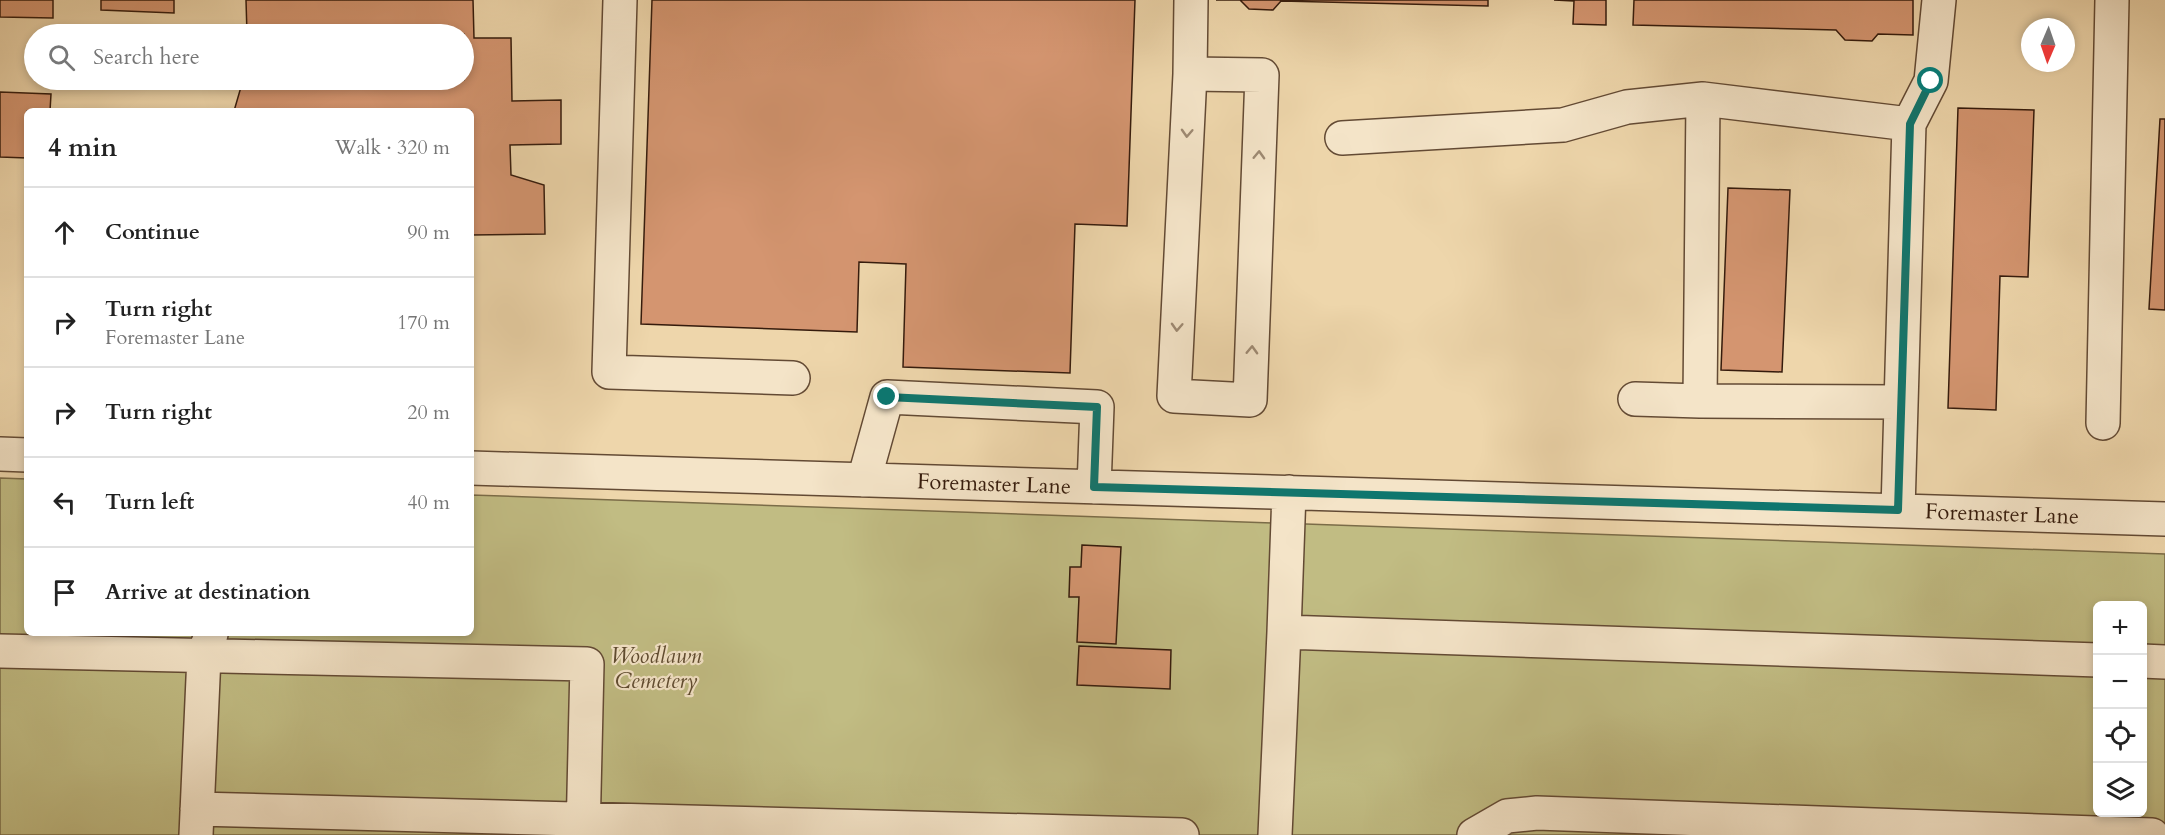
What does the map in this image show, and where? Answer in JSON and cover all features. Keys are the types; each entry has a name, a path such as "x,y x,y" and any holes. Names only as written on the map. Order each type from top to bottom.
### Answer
{"street":[{"path":"620,0 609,372 793,378"},
{"path":"1190,74 1262,75 1250,400 1174,396 1190,74 1191,0"},
{"path":"1898,510 1910,124 1931,81 1939,0"},
{"path":"2103,423 2112,0"},
{"path":"1342,138 1563,125 1627,107 1703,99 1910,124"},
{"path":"1700,401 1703,99"},
{"path":"864,480 887,397 1097,407 1094,487"},
{"path":"1635,399 1900,402"},
{"path":"0,454 24,454"},
{"name":"Foremaster Lane","path":"474,468 2165,519"},
{"path":"1275,835 1290,492"},
{"path":"1284,632 2093,660"},
{"path":"0,651 208,644 587,664 583,827"},
{"path":"208,644 197,822 1182,835"},
{"path":"2147,661 2165,662"},
{"path":"1474,835 1508,816 1537,813 2152,835"}],"green space":[{"name":"Woodlawn Cemetery","path":"0,478 24,479 24,636 474,636 474,495 2165,554 2165,835 0,835"}],"building":[{"path":"0,0 53,0 53,18 0,17"},
{"path":"101,0 174,0 174,13 101,10"},
{"path":"246,0 473,0 474,24 247,24"},
{"path":"652,0 1135,0 1127,226 1075,224 1070,373 903,367 906,264 859,262 857,332 641,324"},
{"path":"1240,0 1488,0 1488,6 1281,1 1273,10 1249,9"},
{"path":"1554,0 1606,0 1606,25 1573,24 1574,1"},
{"path":"1634,0 1913,0 1913,35 1878,34 1872,41 1845,40 1836,30 1633,25"},
{"path":"474,38 511,38 512,101 561,100 561,144 510,145 511,175 544,185 545,234 474,235 474,108 235,108 240,90 474,90"},
{"path":"0,92 51,94 50,108 24,108 24,158 0,157"},
{"path":"1958,108 2034,110 2028,277 2000,276 1996,410 1948,408"},
{"path":"2160,119 2165,119 2165,310 2149,309"},
{"path":"1728,188 1790,190 1782,372 1721,370"},
{"path":"1082,545 1121,547 1116,644 1077,642 1079,597 1069,597 1070,567 1081,567"},
{"path":"1079,646 1171,650 1170,689 1077,685"}],"route":[{"path":"887,397 1097,407 1094,487 1898,510 1910,124 1931,81"}]}
